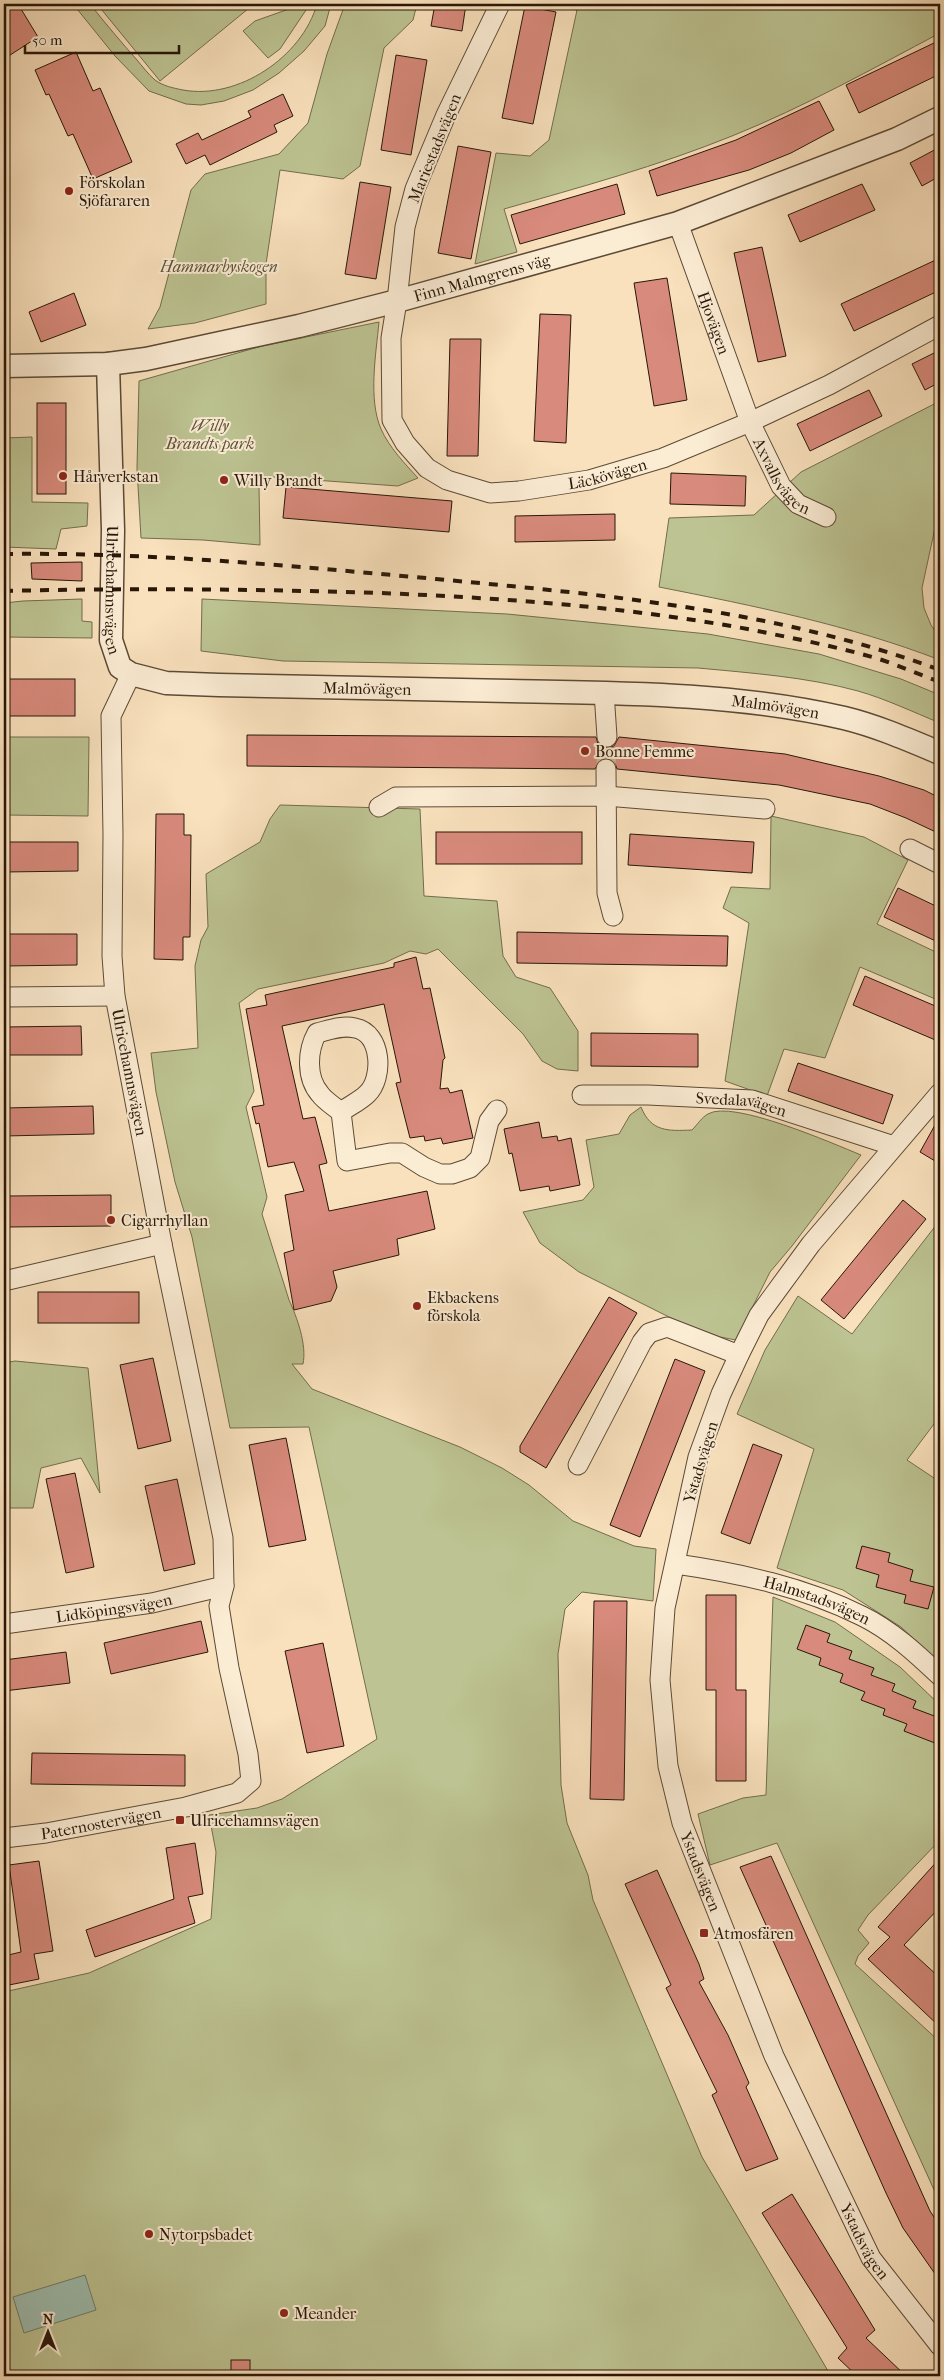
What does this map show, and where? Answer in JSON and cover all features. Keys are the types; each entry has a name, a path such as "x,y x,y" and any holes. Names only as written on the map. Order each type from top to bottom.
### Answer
{"street":[{"name":"Mariestadsvägen","path":"397,301 405,228 415,189 446,115 500,4"},
{"name":"Finn Malmgrens väg","path":"4,366 108,364 146,359 299,326 397,301 678,223 897,139 940,118"},
{"name":"Hjovägen","path":"678,223 750,422"},
{"name":"Läckövägen","path":"397,301 391,338 392,420 405,443 426,468 447,480 490,493 519,491 589,480 662,458 750,422 829,385 940,325"},
{"name":"Ulricehamnsvägen","path":"108,364 113,530 111,640 120,666 131,674 111,716 113,834 112,956 115,996 162,1244 223,1538 224,1586 219,1606 248,1754 251,1780"},
{"name":"Axvallsvägen","path":"750,422 781,486 798,504 826,517"},
{"name":"Malmövägen","path":"131,674 166,683 604,692 722,698 778,705 846,718 888,732 940,753"},
{"path":"604,692 606,737"},
{"path":"606,768 607,893 613,916"},
{"path":"379,807 396,797 606,796 765,809"},
{"path":"910,849 940,864"},
{"path":"4,997 115,996"},
{"path":"341,1112 368,1094 377,1077 378,1057 371,1039 357,1028 338,1027 317,1033 311,1045 310,1063 313,1082 320,1094 341,1112 347,1161 390,1153 402,1153 440,1174 452,1174 470,1168 480,1158 489,1121 497,1110"},
{"name":"Ystadsvägen","path":"940,1093 811,1244 772,1294 739,1355 721,1394 698,1457 665,1608 660,1680 668,1766 682,1824 774,2056 871,2258 940,2346"},
{"name":"Svedalavägen","path":"582,1095 648,1094 752,1100 894,1146"},
{"path":"4,1281 162,1244"},
{"path":"578,1465 642,1342 649,1333 667,1327 739,1355"},
{"name":"Halmstadsvägen","path":"676,1564 720,1570 777,1584 862,1616 891,1634 940,1676"},
{"name":"Lidköpingsvägen","path":"4,1624 152,1603 224,1586"},
{"name":"Paternostervägen","path":"4,1838 46,1833 186,1807 237,1792 251,1780"}],"green space":[{"path":"73,4 90,4 145,70 158,82 183,90 204,91 225,88 246,81 265,71 283,57 297,41 309,23 317,4 331,4 325,26 304,51 279,73 253,90 224,101 201,105 186,104 149,91 115,56"},
{"path":"97,4 254,4 160,81"},
{"path":"303,4 310,4 280,49 268,58 243,31 255,21"},
{"name":"Hammarbyskogen","path":"345,4 417,4 413,20 384,48 360,166 343,179 280,170 266,264 266,304 195,323 148,329 160,307 191,190 205,174 279,154 308,123 327,54"},
{"path":"542,4 902,4 905,9 914,4 940,4 940,33 812,100 732,136 648,166 504,209 517,252 475,264 496,153 530,156 549,140 577,10"},
{"name":"Willy Brandts park","path":"379,322 374,376 377,417 388,442 418,478 398,486 272,477 259,487 260,545 203,540 141,538 137,468 139,381 262,346"},
{"path":"940,401 940,528 935,528 922,588 924,608 931,625 940,638 940,660 871,636 766,609 659,587 669,518 754,515 801,472"},
{"path":"32,437 32,502 88,503 87,526 61,529 56,549 4,547 4,438"},
{"path":"82,599 82,621 92,622 92,638 4,637 4,603"},
{"path":"202,599 507,614 708,634 819,654 901,679 940,695 940,723 889,702 839,686 779,676 698,668 283,661 201,651"},
{"path":"4,737 89,737 88,816 4,815"},
{"path":"280,805 420,809 424,896 497,901 503,956 516,977 550,988 578,1031 578,1071 557,1069 542,1061 523,1034 438,949 426,954 410,951 384,963 258,989 239,1003 254,1091 246,1107 267,1197 262,1214 298,1323 304,1348 303,1364 292,1364 312,1389 460,1447 502,1468 529,1485 573,1521 634,1546 656,1549 653,1601 582,1592 565,1609 558,1654 561,1785 567,1823 588,1875 593,1900 702,2157 831,2376 4,2376 4,1992 89,1973 211,1919 216,1852 209,1815 257,1808 282,1799 377,1739 309,1427 230,1428 192,1237 175,1182 156,1092 151,1053 198,1048 195,966 201,940 208,927 206,874 260,842 270,819"},
{"path":"771,816 864,837 908,860 877,924 940,954 940,1001 860,967 825,1058 784,1049 767,1096 725,1081 749,923 723,908 731,887 770,889"},
{"path":"641,1107 645,1115 655,1126 668,1130 692,1130 708,1114 720,1111 738,1113 760,1117 807,1133 861,1155 770,1272 736,1340 720,1337 675,1320 579,1272 540,1243 523,1212 583,1200 594,1187 586,1140 619,1134 630,1115"},
{"path":"940,1220 940,1416 907,1460 940,1482 940,1663 901,1627 843,1590 777,1568 814,1449 737,1414 765,1350 798,1296 852,1334"},
{"path":"15,1361 88,1368 100,1493 81,1458 41,1468 33,1508 4,1508 4,1363"},
{"path":"773,1597 835,1622 900,1667 940,1705 940,1840 868,1915 858,1930 869,1943 858,1956 855,1964 940,2042 940,2203 777,1843 710,1865 698,1814 743,1798 766,1795"}],"shaded area":[{"path":"85,2275 96,2310 24,2333 13,2297"}],"building":[{"path":"4,4 18,4 38,37 4,59"},
{"path":"435,4 466,4 462,31 431,26"},
{"path":"525,6 556,12 533,124 502,118"},
{"path":"934,43 940,57 940,74 859,113 846,85"},
{"path":"76,52 93,91 100,88 132,162 93,179 73,134 68,136 49,94 46,95 35,70"},
{"path":"396,55 427,60 411,155 381,150"},
{"path":"283,94 293,116 274,125 277,132 210,165 205,155 186,164 176,144 198,133 202,140 251,117 248,111"},
{"path":"819,101 834,130 791,153 749,170 657,196 649,171 736,140"},
{"path":"458,146 491,152 471,259 438,253"},
{"path":"940,147 940,176 922,186 910,163"},
{"path":"360,182 391,187 376,279 345,274"},
{"path":"617,184 625,214 520,244 511,215"},
{"path":"862,184 875,210 800,242 788,215"},
{"path":"762,247 786,356 758,362 734,253"},
{"path":"940,258 940,290 854,331 841,304"},
{"path":"667,278 687,400 654,406 634,283"},
{"path":"74,293 86,325 41,342 29,312"},
{"path":"540,314 571,315 566,443 534,441"},
{"path":"450,339 481,339 478,456 447,456"},
{"path":"940,350 940,382 925,390 912,364"},
{"path":"869,390 882,416 810,451 797,424"},
{"path":"37,403 66,403 66,494 37,494"},
{"path":"671,473 746,476 745,506 670,504"},
{"path":"286,487 452,501 449,532 283,518"},
{"path":"615,514 615,540 515,542 515,516"},
{"path":"82,562 82,581 32,579 31,563"},
{"path":"4,679 75,679 75,716 4,716"},
{"path":"247,735 596,737 598,744 607,748 614,746 619,737 785,754 879,776 924,790 940,798 940,834 870,804 779,785 617,769 615,763 606,758 600,760 595,769 247,766"},
{"path":"156,814 184,814 184,835 191,835 190,937 183,937 183,960 154,959"},
{"path":"436,832 582,832 582,864 436,864"},
{"path":"630,834 754,842 752,873 628,865"},
{"path":"4,842 78,842 78,871 4,872"},
{"path":"898,888 940,908 940,943 884,917"},
{"path":"517,932 728,936 727,966 517,963"},
{"path":"4,934 77,934 77,965 4,966"},
{"path":"416,957 423,989 430,988 445,1058 443,1060 440,1089 448,1088 450,1093 462,1090 473,1138 443,1144 441,1138 425,1141 424,1136 410,1138 396,1083 401,1082 384,1004 282,1026 303,1119 315,1117 327,1163 319,1165 329,1211 427,1191 435,1229 397,1239 399,1255 333,1271 337,1287 331,1301 294,1310 284,1253 294,1250 285,1195 304,1191 294,1162 268,1167 259,1123 256,1124 252,1107 264,1105 246,1009 267,1005 265,995 394,967 394,963"},
{"path":"865,976 940,1008 940,1042 853,1005"},
{"path":"81,1026 82,1055 4,1055 4,1027"},
{"path":"591,1033 698,1034 698,1067 591,1066"},
{"path":"798,1063 893,1095 883,1124 788,1091"},
{"path":"93,1106 94,1134 4,1136 4,1108"},
{"path":"940,1116 940,1164 920,1152"},
{"path":"539,1122 542,1138 557,1136 558,1141 571,1138 580,1185 550,1191 549,1186 520,1191 512,1153 509,1154 504,1129"},
{"path":"111,1195 111,1226 7,1227 7,1196"},
{"path":"903,1200 926,1219 844,1319 821,1300"},
{"path":"38,1292 139,1292 139,1323 38,1323"},
{"path":"609,1297 637,1313 546,1468 520,1452 520,1446"},
{"path":"153,1358 171,1441 138,1449 120,1365"},
{"path":"675,1359 705,1371 640,1537 610,1525"},
{"path":"286,1438 306,1540 269,1547 249,1445"},
{"path":"753,1444 782,1455 750,1544 721,1533"},
{"path":"75,1473 94,1567 66,1573 46,1479"},
{"path":"177,1479 195,1564 164,1571 145,1486"},
{"path":"862,1546 890,1553 888,1562 913,1570 910,1581 934,1587 928,1609 904,1603 906,1595 876,1587 879,1575 856,1568"},
{"path":"706,1595 736,1595 736,1690 746,1690 746,1781 716,1781 716,1690 706,1690"},
{"path":"594,1601 627,1601 624,1800 590,1799"},
{"path":"201,1621 208,1652 111,1674 104,1643"},
{"path":"806,1625 830,1634 827,1642 852,1651 849,1659 874,1668 871,1675 895,1684 892,1691 916,1701 913,1708 937,1717 935,1724 940,1726 940,1745 904,1731 907,1724 883,1715 885,1709 861,1700 865,1692 840,1682 843,1674 819,1665 821,1658 797,1649"},
{"path":"323,1643 344,1746 307,1753 285,1651"},
{"path":"66,1652 70,1683 4,1691 4,1660"},
{"path":"32,1753 185,1755 185,1786 31,1784"},
{"path":"195,1843 203,1894 188,1897 195,1923 95,1957 86,1930 174,1899 166,1848"},
{"path":"771,1856 930,2211 940,2226 940,2281 903,2228 886,2193 740,1867"},
{"path":"940,1858 940,1907 904,1945 940,1978 940,2027 868,1959 890,1937 878,1927"},
{"path":"39,1861 53,1951 34,1954 39,1979 4,1986 4,1956 21,1952 9,1865"},
{"path":"657,1870 699,1964 704,1979 699,1982 728,2035 749,2083 746,2087 778,2159 746,2171 712,2095 717,2092 666,1988 671,1985 625,1884"},
{"path":"792,2194 875,2330 866,2338 906,2376 857,2376 838,2358 847,2348 762,2213"},
{"path":"231,2360 250,2360 250,2376 231,2376"}],"tunnel":[{"path":"606,769 607,737"}],"railway":[{"path":"4,554 112,555 220,561 436,579 628,599 754,619 817,633 879,650 940,670"},
{"path":"4,591 145,589 379,593 567,605 660,615 753,630 866,655 940,682"}],"place":[{"name":"Förskolan Sjöfararen","path":"69,191"},
{"name":"Hårverkstan","path":"63,476"},
{"name":"Willy Brandt","path":"224,480"},
{"name":"Bonne Femme","path":"585,751"},
{"name":"Cigarrhyllan","path":"111,1220"},
{"name":"Ekbackens förskola","path":"417,1306"},
{"name":"Ulricehamnsvägen","path":"180,1820"},
{"name":"Atmosfären","path":"704,1933"},
{"name":"Nytorpsbadet","path":"149,2234"},
{"name":"Meander","path":"284,2313"}]}
